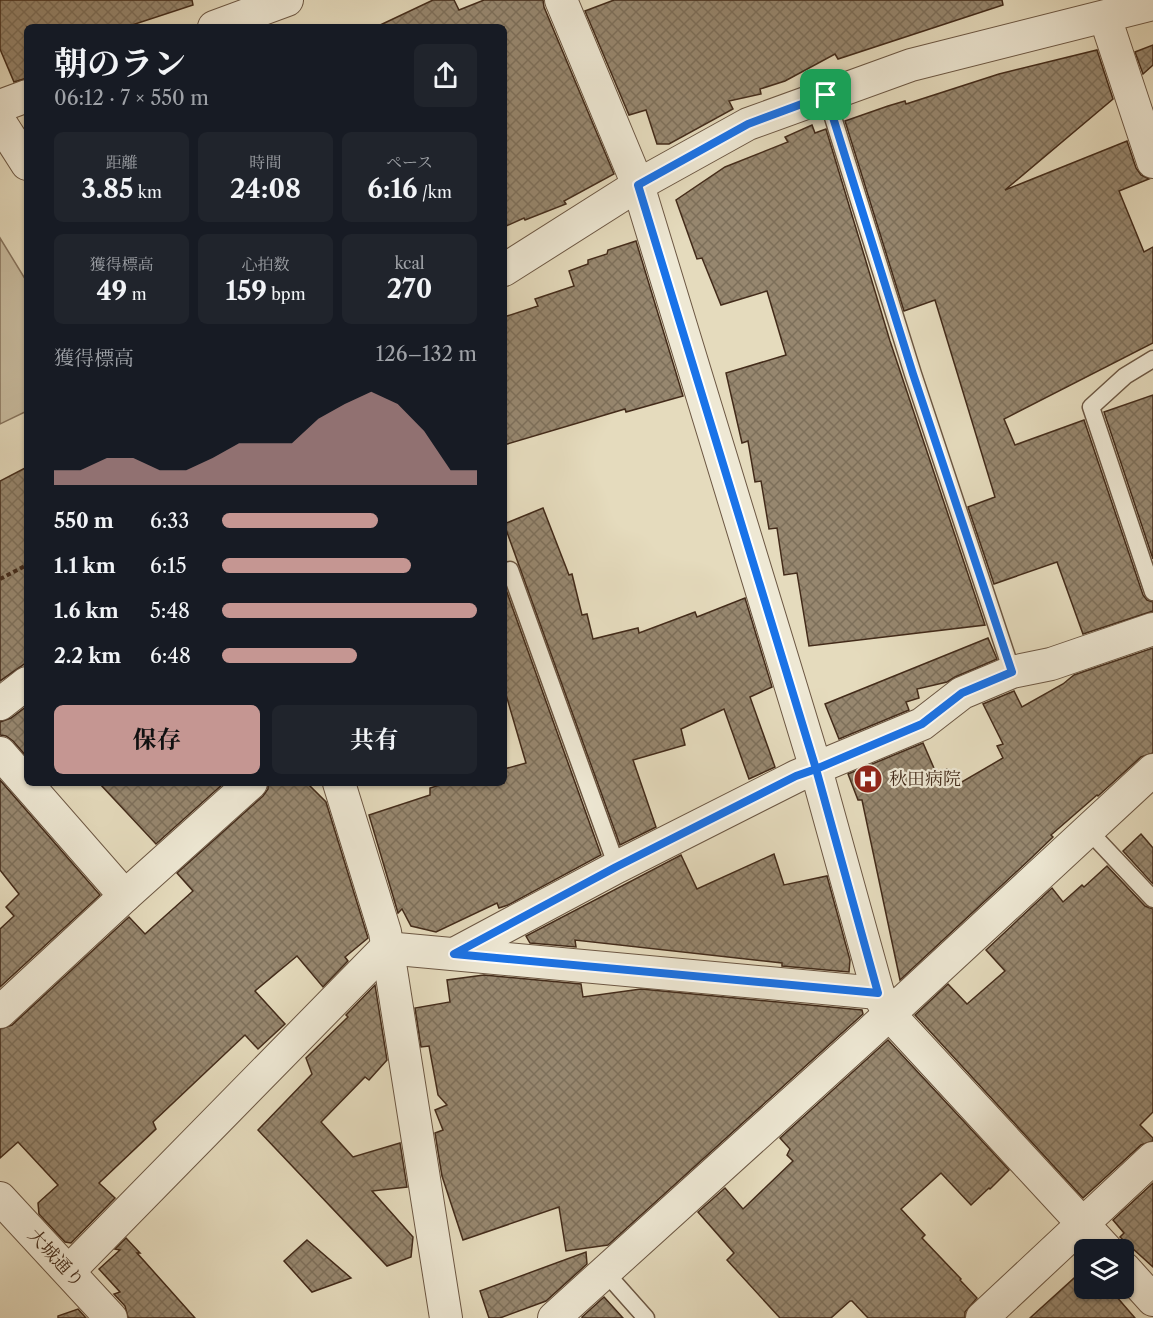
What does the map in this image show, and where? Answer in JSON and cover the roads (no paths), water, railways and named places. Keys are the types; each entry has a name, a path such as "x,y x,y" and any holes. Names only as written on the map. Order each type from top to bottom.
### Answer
{"street":[{"path":"220,24 256,5 287,0"},
{"path":"561,0 638,185 816,769 884,1004 1097,1239"},
{"path":"507,268 638,185 748,124 911,65 1153,4"},
{"path":"1105,17 1153,162"},
{"path":"0,106 24,97"},
{"path":"0,122 24,159"},
{"path":"454,954 616,867 796,776 922,724 962,693 1012,672 1051,664 1153,629"},
{"path":"0,704 24,685"},
{"path":"0,753 24,780"},
{"path":"554,1318 605,1272 884,1004 1088,830 1153,770"},
{"path":"29,786 125,896"},
{"path":"0,1012 248,786"},
{"path":"340,786 385,932 447,1318"},
{"path":"386,948 884,1004"},
{"path":"69,1271 386,948"},
{"path":"989,1316 1153,1158"},
{"name":"大城通り","path":"4,1207 69,1271 111,1318"},
{"path":"1134,1279 1153,1300"}],"lane":[{"path":"826,95 913,374 1012,672"},
{"path":"1153,359 1125,376 1091,407 1153,592"},
{"path":"510,570 616,867"},
{"path":"1088,830 1153,899"},
{"path":"605,1272 646,1318"}],"place":[{"name":"秋田病院","path":"868,779"}]}
